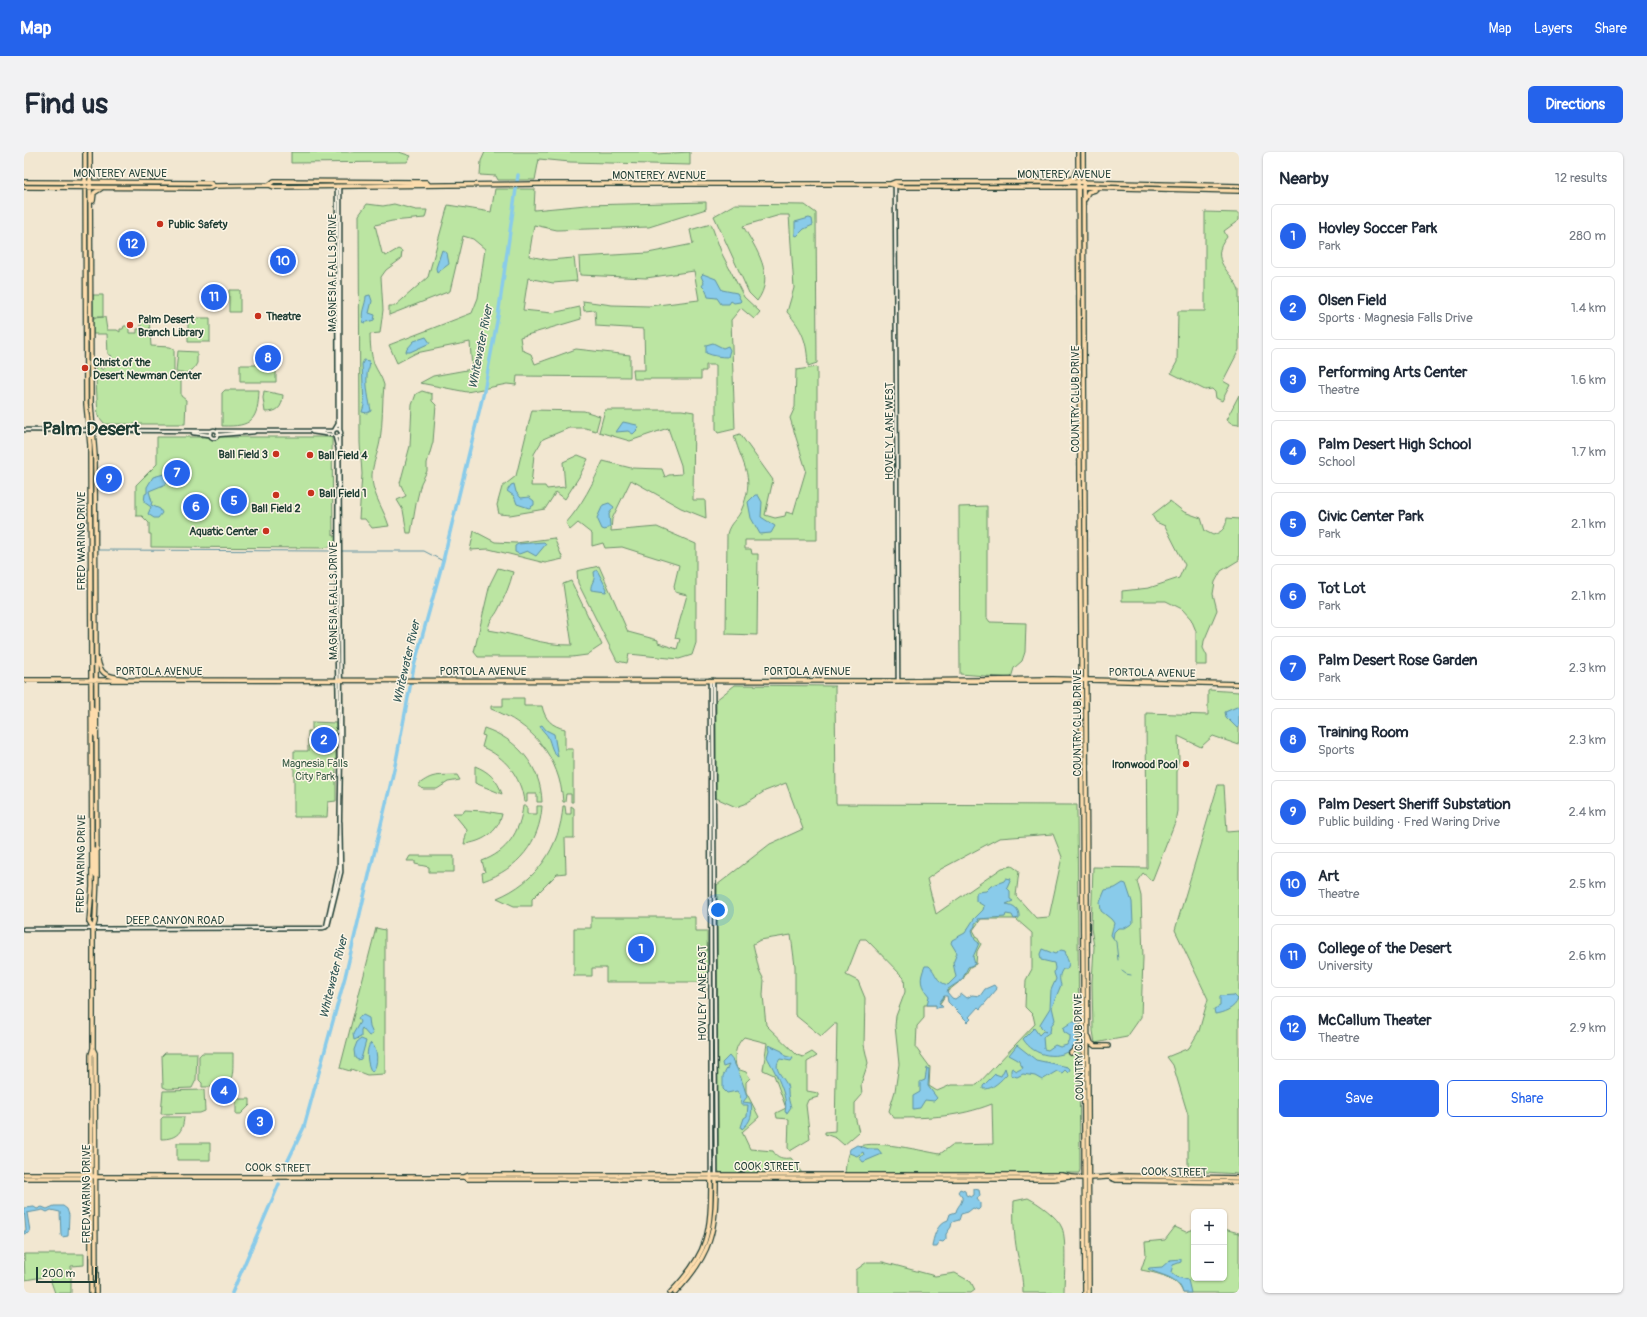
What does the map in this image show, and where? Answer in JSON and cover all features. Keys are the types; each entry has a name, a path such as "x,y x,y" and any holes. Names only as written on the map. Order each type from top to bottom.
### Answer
{"main road":[{"name":"FRED WARING DRIVE","path":"87,152 90,164 91,404 93,430 97,680 97,876 95,922 92,929"},
{"name":"FRED WARING DRIVE","path":"87,152 85,185 86,404 88,430 92,801 89,922 92,929 93,1048 95,1053 96,1293"},
{"name":"COUNTRY CLUB DRIVE","path":"1078,152 1082,648 1084,681 1084,833 1087,863 1088,1022 1086,1177 1084,1214 1085,1293"},
{"name":"COUNTRY CLUB DRIVE","path":"1083,152 1086,659 1084,681"},
{"path":"1058,182 1075,177 1078,158"},
{"name":"MONTEREY AVENUE","path":"269,185 274,181 426,182 428,184"},
{"name":"MONTEREY AVENUE","path":"24,182 85,185"},
{"path":"338,186 340,184 364,184 374,182"},
{"name":"MONTEREY AVENUE","path":"90,185 103,187 210,188 214,186 269,185 895,184 1083,182 1239,186"},
{"name":"MONTEREY AVENUE","path":"24,187 210,183 214,186"},
{"name":"MONTEREY AVENUE","path":"895,184 1239,191"},
{"path":"1176,190 1179,187 1194,185"},
{"path":"90,214 93,195 96,191 103,187"},
{"path":"1083,204 1088,192 1108,188"},
{"path":"96,648 101,671 106,674 128,680"},
{"path":"1082,648 1084,658 1086,659"},
{"path":"995,682 1011,679"},
{"name":"PORTOLA AVENUE","path":"24,680 898,681 1011,679 1239,684"},
{"name":"PORTOLA AVENUE","path":"942,680 995,682 1065,681"},
{"path":"91,708 94,713 94,733 96,736"},
{"path":"92,801 94,804 96,820"},
{"name":"COUNTRY CLUB DRIVE","path":"1084,833 1082,846 1083,1020 1086,1177 1089,1236 1089,1293"},
{"path":"92,846 94,854 94,874 97,876"},
{"path":"1082,846 1084,861 1087,863"},
{"path":"1071,1053 1081,1041 1083,1020"},
{"path":"1088,1022 1091,1043 1099,1048 1108,1046"},
{"name":"FRED WARING DRIVE","path":"91,1293 90,1055 93,1048"},
{"path":"90,1086 93,1088 93,1109 95,1113"},
{"path":"91,1118 95,1139"},
{"name":"COOK STREET","path":"24,1174 87,1174 95,1177 464,1177 469,1175 558,1174 654,1175 762,1179 1054,1180 1069,1177 1086,1177 1143,1181 1239,1182"},
{"path":"548,1179 558,1174"},
{"path":"825,1179 840,1177 842,1174"},
{"name":"COOK STREET","path":"464,1177 468,1179 642,1179 842,1174 1062,1175 1069,1177"},
{"path":"642,1179 654,1175"},
{"path":"762,1179 766,1177 792,1175"},
{"name":"COOK STREET","path":"24,1178 87,1178 90,1176"},
{"name":"COOK STREET","path":"1110,1178 1116,1176 1239,1178"},
{"path":"1143,1181 1154,1176"},
{"name":"HOVLEY LANE EAST","path":"670,1293 694,1266 707,1239 711,1218 714,1177"},
{"name":"HOVLEY LANE EAST","path":"676,1293 694,1272 708,1247 715,1222 714,1177"},
{"path":"91,1206 95,1239"},
{"path":"1084,1214 1086,1215 1089,1236"}],"street":[{"name":"HOVELY LANE WEST","path":"895,184 898,681"},
{"name":"MAGNESIA FALLS DRIVE","path":"338,186 338,424 334,430 334,436 338,449 338,533 340,546"},
{"name":"MAGNESIA FALLS DRIVE","path":"326,927 328,925 341,872 338,186"},
{"path":"24,430 186,432 214,430 340,431"},
{"path":"186,432 210,435 214,438 217,435 256,431"},
{"path":"308,431 340,436"},
{"name":"HOVLEY LANE EAST","path":"712,680 710,744 711,1049 714,1177"},
{"name":"HOVLEY LANE EAST","path":"712,680 714,761 714,1177"},
{"path":"710,744 712,745 714,761"},
{"name":"DEEP CANYON ROAD","path":"24,929 326,927"},
{"path":"711,958 714,963 714,973"},
{"path":"711,1049 715,1064"},
{"path":"712,1097 715,1109"}],"green space":[{"path":"291,152 399,152 411,156 407,162 291,163"},
{"path":"485,152 650,152 655,154 690,152 690,165 570,162 539,159 535,180 498,180 496,176 480,175 481,161"},
{"path":"495,189 535,189 534,210 586,205 706,202 706,209 649,227 557,230 534,225 529,256 549,260 574,258 577,281 553,283 528,278 523,310 552,313 580,307 581,319 520,337 522,350 531,354 535,364 576,349 630,355 630,377 517,376 516,385 507,384 467,392 420,383 433,376 472,369 470,342 416,353 397,363 389,345 472,313 478,298 485,249 473,239 463,236 450,291 389,315 389,306 395,306 428,277 448,205 491,212"},
{"path":"367,204 383,206 394,204 416,210 427,210 425,218 392,221 375,225 382,253 386,256 398,249 402,251 401,259 386,270 381,277 383,310 380,333 370,334 374,364 384,385 381,434 372,480 375,492 389,526 372,528 365,519 359,519 362,474 360,443 359,215"},
{"path":"735,204 805,205 816,213 817,363 808,366 807,350 803,337 797,325 787,312 794,288 789,215 780,215 743,226 758,253 764,272 765,282 757,301 749,293 714,216"},
{"path":"1205,212 1239,213 1239,220 1224,231 1227,237 1222,245 1220,253 1220,260 1223,266 1239,290 1239,350 1223,381 1230,385 1222,401 1216,398 1215,392 1212,389 1205,390 1171,373 1177,362 1178,311 1205,311"},
{"path":"711,224 722,254 744,297 760,312 754,319 741,308 731,320 735,429 718,433 716,430 716,365 706,365 706,371 701,371 701,379 634,379 633,370 645,370 644,329 596,326 595,310 584,311 583,301 612,305 649,306 699,300 694,271 646,278 580,275 579,257 648,253 693,244 690,230"},
{"path":"229,290 240,290 240,312 229,312"},
{"path":"93,295 103,295 103,317 93,317"},
{"path":"105,317 107,330 117,330 120,332 120,329 123,329 124,326 129,326 129,333 137,333 137,329 141,329 141,318 149,318 151,346 170,347 174,349 174,374 181,375 181,396 186,400 185,424 105,424 98,416 95,362 101,365 100,368 103,370 112,356 108,354 107,334 93,334 93,318"},
{"path":"188,318 210,318 210,342 188,342"},
{"path":"178,351 197,352 197,363 191,371 186,373 176,372"},
{"path":"240,365 276,365 276,382 240,382"},
{"path":"817,367 817,540 745,540 745,549 751,549 752,554 758,554 757,635 726,634 727,534 741,511 748,489 748,481 744,464 734,436 740,434 773,480 765,515 775,518 785,516 786,512 793,514 806,470 790,418 795,407 796,370"},
{"path":"225,390 259,390 257,408 255,415 251,420 240,425 222,426 222,393"},
{"path":"264,391 283,395 282,403 276,410 265,412 263,398"},
{"path":"422,391 432,394 432,401 436,405 433,442 427,463 427,471 421,483 411,533 407,533 403,510 397,500 406,496 400,483 410,446 412,405 416,394"},
{"path":"1239,395 1239,425 1231,424 1226,420"},
{"path":"532,410 584,411 600,416 596,431 585,428 569,428 543,439 534,454 531,486 545,486 547,489 565,487 563,462 578,455 588,459 565,499 556,492 545,509 510,515 499,514 497,505 502,487 516,476"},
{"path":"605,410 682,410 694,412 693,500 705,500 706,518 681,508 631,480 612,519 611,531 657,527 696,544 696,643 692,655 679,659 629,654 627,663 617,661 578,583 577,571 599,566 628,632 658,640 658,643 677,649 680,639 675,638 687,595 675,592 674,586 679,565 622,547 605,548 603,543 592,546 592,534 578,523 570,530 566,523 587,494 603,461 631,468 662,469 665,477 669,475 682,474 681,465 668,428 630,441 599,432"},
{"path":"157,437 332,437 333,535 336,537 336,546 321,548 151,547 149,523 142,516 136,516 136,485 157,464"},
{"path":"1170,501 1184,512 1201,518 1205,531 1213,535 1223,529 1227,518 1239,519 1239,560 1221,571 1215,582 1213,594 1217,610 1204,641 1203,648 1207,656 1207,665 1196,665 1196,631 1191,619 1182,609 1166,601 1122,601 1122,591 1149,588 1179,578 1185,565 1165,526 1156,522 1152,515"},
{"path":"987,506 987,618 990,622 1026,623 1025,652 1022,661 1014,668 1011,678 960,674 959,507"},
{"path":"474,531 495,542 516,543 554,538 563,559 545,563 489,549 470,550"},
{"path":"498,568 513,572 505,595 497,612 491,620 488,630 551,644 572,645 563,584 571,581 602,645 587,655 572,657 478,657 474,652 490,584"},
{"path":"735,685 835,686 836,804 1077,805 1079,1173 845,1173 849,1152 855,1147 865,1145 878,1144 940,1154 952,1145 993,1144 992,1104 968,1112 944,1116 894,1118 889,1111 895,1091 899,1064 895,1026 896,1016 905,992 904,978 866,939 860,939 846,975 858,981 865,998 864,1045 868,1063 861,1084 862,1095 855,1103 855,1116 859,1132 844,1145 836,1138 825,1134 825,1132 835,1131 837,1024 834,1024 821,1036 795,1015 795,966 791,935 760,940 753,944 759,970 764,980 763,995 766,1025 797,1055 803,1057 812,1052 817,1056 807,1062 807,1091 818,1093 818,1097 808,1100 806,1105 810,1139 790,1151 788,1148 789,1119 777,1118 776,1113 786,1108 774,1075 763,1070 767,1043 744,1037 737,1048 735,1060 737,1069 746,1072 750,1078 746,1082 746,1092 759,1117 742,1132 750,1149 773,1151 780,1158 791,1158 802,1173 720,1173 718,1170 717,885 770,844 803,829 786,783 765,791 745,804 736,807 716,798 716,700","holes":["1053,834 1062,857 1049,917 1036,918 1016,896 1019,871 1012,866 1002,868 936,914 927,879 941,869 999,838","981,919 1016,919 1032,933 1032,969 1026,980 1025,1007 1033,1015 1035,1024 977,1085 951,1085 937,1091 929,1086 930,1067 916,1048 917,1026 924,1018 924,1005 939,1005 948,991 963,979 970,967 976,964 977,951 981,944 973,930"]},
{"path":"1208,691 1239,692 1239,745 1213,736 1201,747 1178,736 1179,759 1177,766 1177,811 1175,822 1152,881 1143,873 1137,881 1141,896 1143,958 1141,1017 1127,1037 1095,1043 1093,1031 1092,982 1094,947 1091,928 1093,867 1147,868 1146,713 1208,715"},
{"path":"503,698 524,698 524,706 542,706 547,719 550,722 565,729 565,749 573,749 573,802 571,802 571,794 566,794 565,802 563,802 561,786 556,771 550,757 541,744 531,733 519,724 506,715 491,709 491,706 503,706"},
{"name":"Magnesia Falls City Park","path":"312,722 336,723 336,801 328,802 327,817 294,817 294,751 308,751 308,731 312,731"},
{"path":"484,728 507,739 525,756 537,777 541,789 542,802 537,802 537,794 527,794 527,802 524,802 519,784 510,768 498,756 482,747 485,736 482,735"},
{"path":"475,766 495,780 502,794 475,783"},
{"path":"440,775 457,775 460,780 448,782 437,789 423,789 418,785 432,777"},
{"path":"1218,785 1224,785 1227,832 1239,831 1239,1174 1188,1171 1188,1115 1173,1065 1167,1057 1189,1048 1199,1031 1208,999 1175,930"},
{"path":"523,806 527,806 527,814 537,814 537,806 542,806 537,831 532,842 517,861 507,869 496,876 483,881 482,873 485,872 482,861 499,852 511,840 519,824"},
{"path":"563,806 565,806 566,814 571,814 571,806 574,808 574,838 565,838 566,873 557,874 532,899 532,906 514,906 497,898 523,883 544,862 557,836"},
{"path":"465,810 502,814 497,826 483,839 464,844 467,830 453,813 463,813"},
{"path":"410,856 454,856 454,872 429,872 429,867 415,864 415,861 407,861"},
{"path":"591,917 695,917 695,931 707,931 708,982 606,982 606,968 592,968 592,976 574,976 574,928 591,928"},
{"path":"376,928 385,930 385,1074 367,1075 351,1069 350,1071 340,1068"},
{"path":"165,1053 197,1053 196,1080 192,1088 168,1089 163,1087 162,1056"},
{"path":"202,1053 233,1053 233,1071 230,1082 220,1086 202,1087 202,1083 199,1080 199,1056"},
{"path":"204,1090 205,1111 200,1113 161,1114 163,1091"},
{"path":"236,1099 250,1099 250,1105 241,1114 236,1114"},
{"path":"163,1117 184,1117 181,1131 171,1138 161,1139 161,1119"},
{"path":"177,1143 210,1143 210,1160 177,1160"},
{"path":"1028,1198 1052,1215 1060,1224 1064,1233 1064,1293 1023,1293 1022,1278 1014,1233 1014,1201"},
{"path":"1175,1227 1186,1232 1191,1230 1191,1281 1227,1281 1227,1230 1239,1233 1239,1293 1183,1293 1171,1279 1160,1274 1141,1270 1146,1255 1145,1242 1165,1240"},
{"path":"24,1254 84,1254 84,1265 71,1266 71,1293 55,1293 49,1276 25,1280"},
{"path":"867,1262 883,1262 935,1276 955,1273 971,1282 975,1290 971,1293 856,1293 856,1270"}],"water":[{"path":"809,218 812,219 813,225 804,229 797,236 795,235 795,222"},
{"path":"442,250 447,253 449,264 437,273 436,268"},
{"path":"703,274 716,279 722,290 737,293 741,301 734,303 731,301 729,304 721,304 717,298 708,297 706,290 702,286 704,283 701,276"},
{"path":"370,295 372,301 369,313 375,315 374,320 364,323 362,313 366,296"},
{"path":"426,337 430,343 410,352 406,352 414,341"},
{"path":"713,343 723,348 728,346 730,350 728,357 706,353 706,345"},
{"path":"364,360 369,361 367,385 371,411 367,413 362,412 364,405 362,364"},
{"path":"623,422 637,425 639,428 633,434 628,431 616,432"},
{"path":"164,474 167,475 169,479 166,484 149,491 152,502 151,505 160,509 162,513 158,518 154,518 148,514 151,507 144,502 145,494 147,493 147,487 153,477"},
{"path":"514,484 516,492 521,498 529,497 534,501 534,505 529,508 517,504 514,496 507,491 511,485"},
{"path":"755,495 758,495 762,502 761,517 775,526 771,533 760,534 751,518 748,502"},
{"path":"609,503 614,507 609,514 610,526 605,530 602,529 597,518 603,505"},
{"path":"544,542 546,544 536,556 527,551 519,554 515,552 515,546 518,544"},
{"path":"597,570 607,589 606,592 591,590 594,572"},
{"path":"1239,706 1239,727 1237,728 1226,717 1225,712"},
{"path":"542,725 546,730 554,734 558,757 553,751 548,737 540,726"},
{"path":"1006,878 1011,879 1007,888 1010,891 1010,899 1013,901 1006,904 1012,905 1016,908 1019,912 1019,918 1014,919 1012,915 1006,914 1005,917 978,919 979,921 975,923 972,930 975,940 979,943 973,957 975,964 968,967 962,980 948,989 947,992 952,998 955,999 962,994 967,998 972,995 980,996 985,989 994,985 997,989 980,1009 978,1007 969,1017 971,1019 968,1022 948,1002 947,996 944,996 939,1003 943,1007 936,1008 936,1005 927,1005 929,996 921,982 925,966 929,966 938,980 944,984 948,985 956,977 953,963 957,953 951,943 952,940 965,933 974,919 983,910 984,906 976,901 977,892 986,891 991,886 1004,881"},
{"path":"1123,883 1126,884 1132,902 1133,923 1125,928 1118,928 1114,932 1113,938 1111,935 1114,923 1101,911 1100,902 1105,890 1115,888"},
{"path":"1042,949 1055,954 1061,950 1065,951 1069,964 1067,969 1063,969 1060,975 1061,985 1052,1007 1055,1020 1051,1026 1050,1032 1043,1037 1044,1049 1048,1050 1055,1045 1060,1047 1067,1045 1070,1041 1070,1036 1064,1032 1063,1028 1072,1022 1078,1022 1076,1047 1062,1054 1047,1055 1040,1053 1034,1050 1023,1039 1034,1028 1039,1035 1043,1031 1046,1032 1040,1024 1050,1008 1051,990 1056,979 1054,973 1054,963 1041,960 1040,954"},
{"path":"1234,995 1238,999 1231,1008 1215,1014 1214,1009 1220,1006 1220,996"},
{"path":"363,1015 369,1018 370,1027 373,1034 369,1036 362,1028 361,1037 354,1040 353,1034 360,1022 358,1018"},
{"path":"361,1039 366,1041 361,1059 358,1060 355,1058 354,1050 357,1042"},
{"path":"371,1043 375,1049 377,1057 376,1066 372,1072 367,1057 369,1045"},
{"path":"769,1045 782,1051 785,1056 793,1058 791,1061 780,1059 777,1066 788,1087 791,1107 787,1113 785,1112 786,1106 783,1091 767,1057"},
{"path":"1017,1045 1036,1060 1068,1067 1070,1069 1068,1073 1065,1070 1062,1073 1057,1071 1042,1080 1035,1076 1023,1074 1017,1077 1011,1075 1012,1068 1017,1071 1023,1068 1018,1060 1009,1055"},
{"path":"729,1056 737,1070 746,1092 747,1097 743,1102 751,1103 751,1118 742,1129 741,1127 744,1118 747,1116 748,1105 741,1105 740,1095 737,1091 727,1093 723,1089 723,1076 729,1065 723,1067 722,1063"},
{"path":"927,1068 929,1069 928,1086 937,1098 934,1101 925,1100 920,1108 913,1109 913,1096 920,1092 920,1082 925,1080"},
{"path":"1005,1068 1007,1074 1000,1081 990,1088 983,1089 983,1086 995,1074 1001,1076"},
{"path":"857,1145 869,1149 878,1149 882,1154 863,1162 859,1157 864,1155 863,1152 857,1156 849,1153 850,1149"},
{"path":"960,1189 965,1191 966,1195 971,1197 974,1195 974,1189 979,1190 980,1195 977,1199 980,1203 980,1208 978,1210 973,1208 968,1212 961,1214 959,1220 952,1222 951,1227 946,1234 946,1239 943,1242 939,1241 937,1247 932,1247 933,1239 938,1227 948,1220 950,1214 956,1212 961,1203 962,1197 958,1192"},
{"path":"54,1206 63,1206 67,1209 69,1215 68,1236 62,1237 61,1235 60,1212 51,1210 47,1212 43,1210 27,1213 30,1231 29,1233 24,1234 24,1231 26,1231 24,1208 34,1207 37,1209 42,1207 47,1209"},
{"path":"1181,1259 1181,1262 1173,1265 1171,1272 1177,1277 1188,1280 1191,1293 1183,1293 1181,1287 1174,1280 1148,1269 1162,1267 1170,1260"}],"waterway":[{"name":"Whitewater River","path":"284,1169 304,1127 345,977 396,761 414,666 443,561 484,391 498,316 518,175"},
{"path":"98,550 337,551"},
{"path":"340,551 424,551 443,561"},
{"path":"1113,938 1116,942 1118,960"},
{"path":"1122,971 1131,975"},
{"name":"Whitewater River","path":"232,1293 279,1184"}],"place":[{"name":"Public Safety","path":"160,224"},
{"name":"McCallum Theater","path":"132,244"},
{"name":"Art","path":"283,261"},
{"name":"College of the Desert","path":"214,297"},
{"name":"Theatre","path":"258,316"},
{"name":"Palm Desert Branch Library","path":"130,325"},
{"name":"Training Room","path":"268,358"},
{"name":"Christ of the Desert Newman Center","path":"85,368"},
{"name":"Ball Field 3","path":"276,454"},
{"name":"Ball Field 4","path":"310,455"},
{"name":"Palm Desert Rose Garden","path":"177,473"},
{"name":"Palm Desert Sheriff Substation","path":"109,479"},
{"name":"Ball Field 1","path":"311,493"},
{"name":"Ball Field 2","path":"276,495"},
{"name":"Civic Center Park","path":"234,501"},
{"name":"Tot Lot","path":"196,507"},
{"name":"Aquatic Center","path":"266,531"},
{"name":"Olsen Field","path":"324,740"},
{"name":"Ironwood Pool","path":"1186,764"},
{"name":"Hovley Soccer Park","path":"641,949"},
{"name":"Palm Desert High School","path":"224,1091"},
{"name":"Performing Arts Center","path":"260,1122"}],"district":[{"name":"Palm Desert","path":"91,429"}]}
